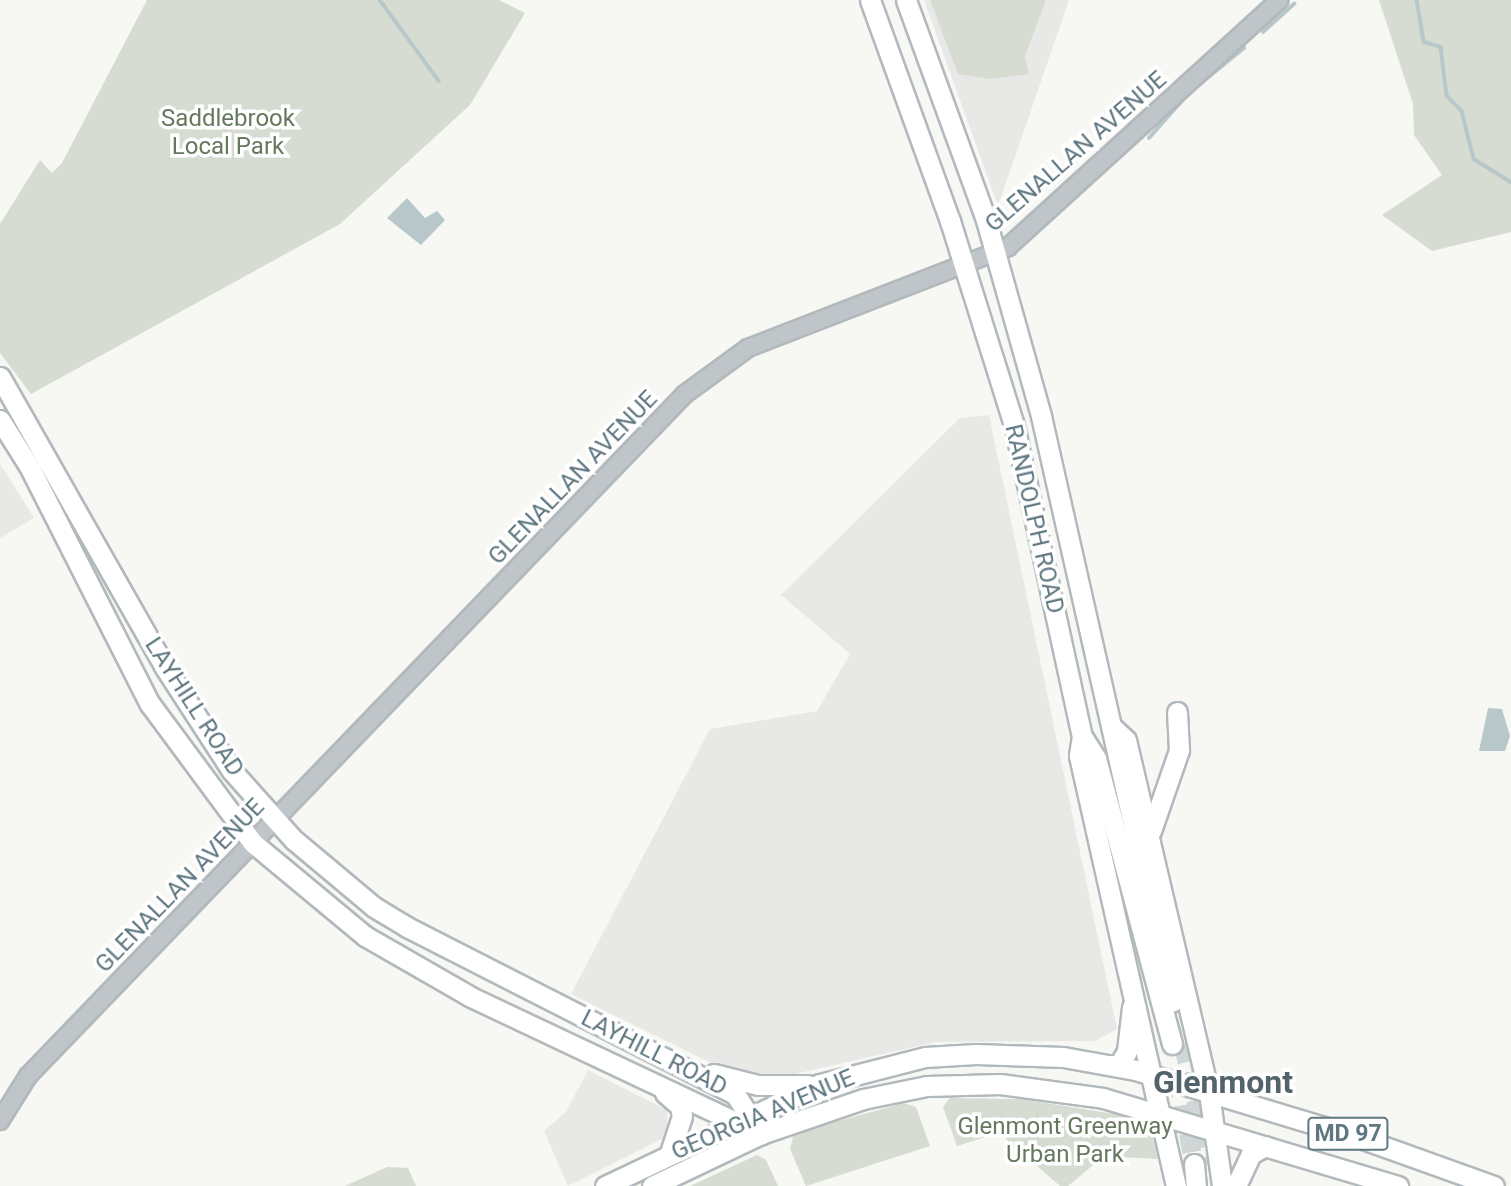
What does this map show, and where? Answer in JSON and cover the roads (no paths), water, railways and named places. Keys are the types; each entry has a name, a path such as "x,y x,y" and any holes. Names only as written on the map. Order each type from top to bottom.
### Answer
{"main road":[{"name":"RANDOLPH ROAD","path":"870,0 965,267 1025,466 1082,736 1096,758 1178,1043 1065,510 996,253 906,0"},
{"name":"LAYHILL ROAD","path":"0,377 164,666 232,771 276,819 337,878 407,928 672,1059 735,1094 752,1114 761,1134"},
{"name":"LAYHILL ROAD","path":"0,420 30,466 150,704 253,843 365,936 471,997 761,1134"},
{"path":"1154,863 1152,819 1177,760 1177,712"},
{"path":"1112,727 1126,740 1209,1093 1222,1186"},
{"path":"1082,736 1079,756 1164,1116 1176,1186"},
{"path":"1111,1065 1119,1065 1127,1051 1133,992"},
{"name":"GEORGIA AVENUE","path":"605,1186 733,1122 820,1084 948,1055 1038,1055 1111,1065 1154,1076 1360,1138 1494,1186"},
{"path":"672,1059 747,1083 820,1084"},
{"name":"GEORGIA AVENUE","path":"652,1186 761,1134 863,1099 939,1086 1055,1089 1164,1116 1398,1186"},
{"path":"659,1087 680,1106 682,1116 670,1154"},
{"path":"1236,1186 1251,1154 1265,1146"},
{"path":"1196,1186 1202,1164 1212,1186"}],"street":[{"name":"GLENALLAN AVENUE","path":"0,1121 28,1076 685,394 748,348 996,253 1049,212 1279,0"}],"waterway":[{"path":"380,0 439,81"},
{"path":"1417,0 1424,42 1441,47 1447,96 1462,111 1474,159 1511,182"},
{"path":"1263,32 1294,4"},
{"path":"1149,138 1189,93 1244,48"}],"tunnel":[{"path":"1183,1043 1210,1164"},
{"path":"1178,1076 1194,1164"}],"district":[{"name":"Glenmont","path":"1223,1082"}],"park label":[{"name":"Saddlebrook Local Park","path":"228,133"},
{"name":"Glenmont Greenway Urban Park","path":"1065,1141"}]}
